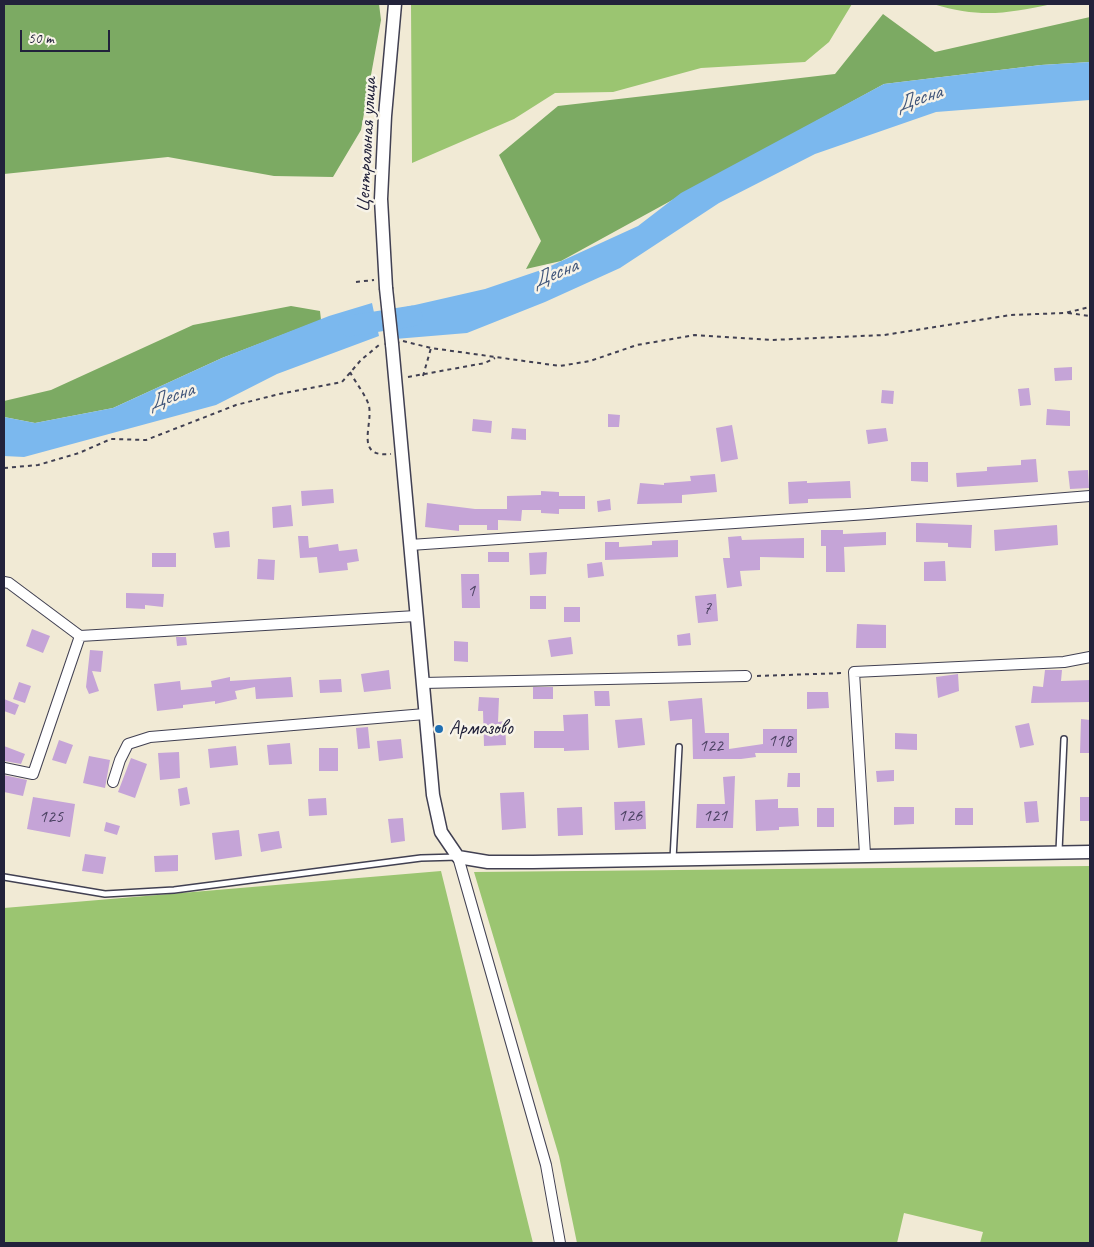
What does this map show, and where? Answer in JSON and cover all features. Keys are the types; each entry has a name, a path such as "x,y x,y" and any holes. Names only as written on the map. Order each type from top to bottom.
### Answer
{"street":[{"name":"Центральная улица","path":"396,4 385,116 381,198 386,283 433,796 441,832 458,857"},
{"path":"410,545 868,514 1090,496"},
{"path":"4,582 9,583 80,636 416,616"},
{"path":"4,768 33,774 80,636"},
{"path":"865,854 854,672 1064,662 1090,657"},
{"path":"423,683 746,676"},
{"path":"113,782 128,744 150,737 425,714"},
{"path":"560,1243 546,1165 458,857 488,862 673,860 865,854 1090,852"}],"lane":[{"path":"1059,852 1064,739"},
{"path":"673,860 679,747"},
{"path":"4,877 105,894 174,890 421,858 458,857"}],"path":[{"path":"356,282 386,283"},
{"path":"4,468 38,465 112,439 146,440 236,406 279,394 342,382 377,345 404,340 430,348 560,366 590,361 637,345 695,335 770,340 884,335 1011,315 1065,312 1090,307"},
{"path":"1065,312 1090,316"},
{"path":"423,376 430,348"},
{"path":"395,378 423,376 485,363 496,357"},
{"path":"350,372 368,405 367,442 371,450 382,455 402,452"},
{"path":"746,676 854,672"}],"green space":[{"path":"4,4 379,4 381,20 361,130 333,177 274,176 168,157 4,174"},
{"path":"411,4 852,4 829,42 805,62 701,68 613,92 555,93 514,119 412,163"},
{"path":"933,4 1052,4 1006,12 979,13"},
{"path":"883,14 935,52 1090,17 1090,62 1041,65 884,84 561,261 526,269 541,241 499,155 558,106 835,74"},
{"path":"291,306 320,311 321,320 222,358 113,408 35,423 4,417 4,401 51,390 193,325"},
{"path":"1090,866 1090,1243 980,1243 983,1232 904,1213 897,1243 577,1243 559,1156 474,872"},
{"path":"441,871 533,1243 4,1243 4,908"}],"water":[{"path":"1090,62 1090,100 936,112 815,154 719,203 620,268 545,302 467,333 395,339 393,310 485,289 544,269 638,226 681,193 884,84 1041,65"},
{"path":"372,303 379,336 277,374 216,405 24,457 4,456 4,417 35,423 113,408 222,358 329,316"}],"building":[{"path":"1072,367 1072,380 1055,381 1054,368"},
{"path":"1029,388 1031,405 1020,406 1018,389"},
{"path":"882,390 894,391 893,404 881,403"},
{"path":"1047,409 1070,411 1070,426 1046,425"},
{"path":"608,414 620,415 619,427 608,427"},
{"path":"473,419 492,421 491,433 472,431"},
{"path":"732,425 738,459 721,462 716,428"},
{"path":"512,428 526,429 526,440 511,439"},
{"path":"886,428 888,441 868,444 866,430"},
{"path":"1036,459 1038,482 957,487 956,473 987,471 987,467 1021,465 1021,460"},
{"path":"911,462 928,462 928,482 911,481"},
{"path":"1088,470 1089,488 1070,489 1068,471"},
{"path":"715,474 717,492 682,495 682,503 637,504 640,483 664,485 664,483 691,481 690,476"},
{"path":"807,481 807,483 850,481 851,498 808,499 808,503 789,504 788,482"},
{"path":"333,489 334,503 302,506 301,491"},
{"path":"541,491 559,492 559,496 585,496 585,509 559,509 559,514 541,513 541,510 522,510 521,521 498,520 498,530 487,530 487,525 459,525 459,531 425,527 427,503 475,509 507,509 507,496 541,495"},
{"path":"610,499 611,510 598,512 597,501"},
{"path":"291,505 293,526 273,528 272,507"},
{"path":"916,523 972,525 971,548 948,547 948,543 916,542"},
{"path":"1057,525 1058,545 995,551 994,530"},
{"path":"821,530 843,530 843,534 886,532 886,545 844,547 845,572 826,572 826,546 821,546"},
{"path":"229,531 230,547 215,548 213,533"},
{"path":"298,536 308,536 309,548 338,544 339,551 357,549 359,561 347,563 348,570 319,573 317,557 300,558"},
{"path":"741,536 742,540 804,538 804,558 760,557 760,570 740,571 742,586 727,588 723,558 730,558 728,537"},
{"path":"678,540 678,557 605,560 605,542 619,542 619,547 652,545 652,541"},
{"path":"488,552 509,552 509,562 488,562"},
{"path":"547,552 546,574 530,575 529,553"},
{"path":"152,553 176,553 176,567 152,567"},
{"path":"258,559 275,560 274,580 257,579"},
{"path":"945,561 946,581 924,581 924,562"},
{"path":"602,562 604,576 588,578 587,564"},
{"path":"461,574 479,574 480,608 462,608"},
{"path":"126,593 164,594 163,607 145,605 145,609 126,608"},
{"path":"716,594 718,621 698,623 695,596"},
{"path":"530,596 546,596 546,609 530,609"},
{"path":"564,607 580,607 580,622 564,622"},
{"path":"857,624 886,625 886,648 856,648"},
{"path":"32,629 50,636 43,653 26,646"},
{"path":"690,633 691,645 678,646 677,635"},
{"path":"176,637 186,637 187,645 177,646"},
{"path":"571,637 573,654 551,657 548,640"},
{"path":"454,641 468,642 468,662 454,661"},
{"path":"90,650 103,651 101,672 92,671 99,691 89,694 86,687"},
{"path":"389,670 391,689 364,692 361,674"},
{"path":"1045,670 1062,670 1061,681 1090,680 1090,702 1031,703 1033,686 1043,687"},
{"path":"958,674 959,691 938,698 936,677"},
{"path":"230,677 230,681 291,677 293,697 256,699 255,687 235,691 237,699 215,704 215,701 183,705 183,708 157,711 154,684 180,681 181,690 212,687 211,681"},
{"path":"341,679 342,692 320,693 319,680"},
{"path":"19,682 31,686 25,703 13,699"},
{"path":"533,687 553,687 553,699 533,699"},
{"path":"594,691 609,691 610,706 595,706"},
{"path":"807,692 828,692 829,708 807,709"},
{"path":"479,697 499,698 498,722 505,721 506,745 484,746 483,711 478,711"},
{"path":"702,698 705,733 729,733 729,749 763,744 763,729 797,729 797,753 755,753 756,757 741,759 693,759 692,719 670,721 668,701"},
{"path":"4,699 19,705 15,715 4,711"},
{"path":"588,714 589,750 564,751 564,748 534,748 534,731 564,731 563,715"},
{"path":"642,718 645,745 618,748 615,720"},
{"path":"1081,719 1090,720 1090,753 1080,753"},
{"path":"1029,723 1034,745 1020,748 1015,726"},
{"path":"368,727 370,748 358,749 356,728"},
{"path":"895,733 917,734 917,750 895,749"},
{"path":"401,739 403,758 379,761 377,741"},
{"path":"59,740 73,745 66,764 52,760"},
{"path":"290,743 292,764 269,765 267,745"},
{"path":"4,746 25,754 21,764 4,761"},
{"path":"236,746 238,765 210,768 208,749"},
{"path":"319,748 338,748 338,771 319,771"},
{"path":"179,752 180,778 160,780 158,753"},
{"path":"89,756 110,760 105,788 83,783"},
{"path":"131,758 147,764 135,798 118,792"},
{"path":"894,770 894,781 877,782 876,771"},
{"path":"788,773 800,773 800,787 787,787"},
{"path":"4,775 27,780 23,796 4,792"},
{"path":"735,776 733,828 696,828 697,804 725,804 723,777"},
{"path":"187,787 190,804 180,806 178,789"},
{"path":"524,792 526,828 502,830 500,793"},
{"path":"33,797 75,804 70,837 27,829"},
{"path":"1080,797 1090,797 1090,821 1080,821"},
{"path":"326,798 327,815 309,816 308,799"},
{"path":"778,799 778,808 798,808 799,826 779,827 779,830 756,831 755,800"},
{"path":"645,801 646,829 615,830 614,802"},
{"path":"1037,801 1039,822 1026,823 1024,802"},
{"path":"582,807 583,835 558,836 557,808"},
{"path":"894,807 914,807 914,824 894,825"},
{"path":"817,808 834,808 834,827 817,827"},
{"path":"955,808 973,808 973,825 955,825"},
{"path":"403,818 405,841 391,843 388,819"},
{"path":"106,822 120,826 117,835 104,831"},
{"path":"239,830 242,856 215,860 212,833"},
{"path":"279,831 282,848 261,852 258,834"},
{"path":"85,854 106,857 103,874 82,871"},
{"path":"178,855 178,871 155,872 154,856"}],"waterway":[{"name":"Десна","path":"349,326 412,316"}],"place":[{"name":"Армазово","path":"439,729"}]}
